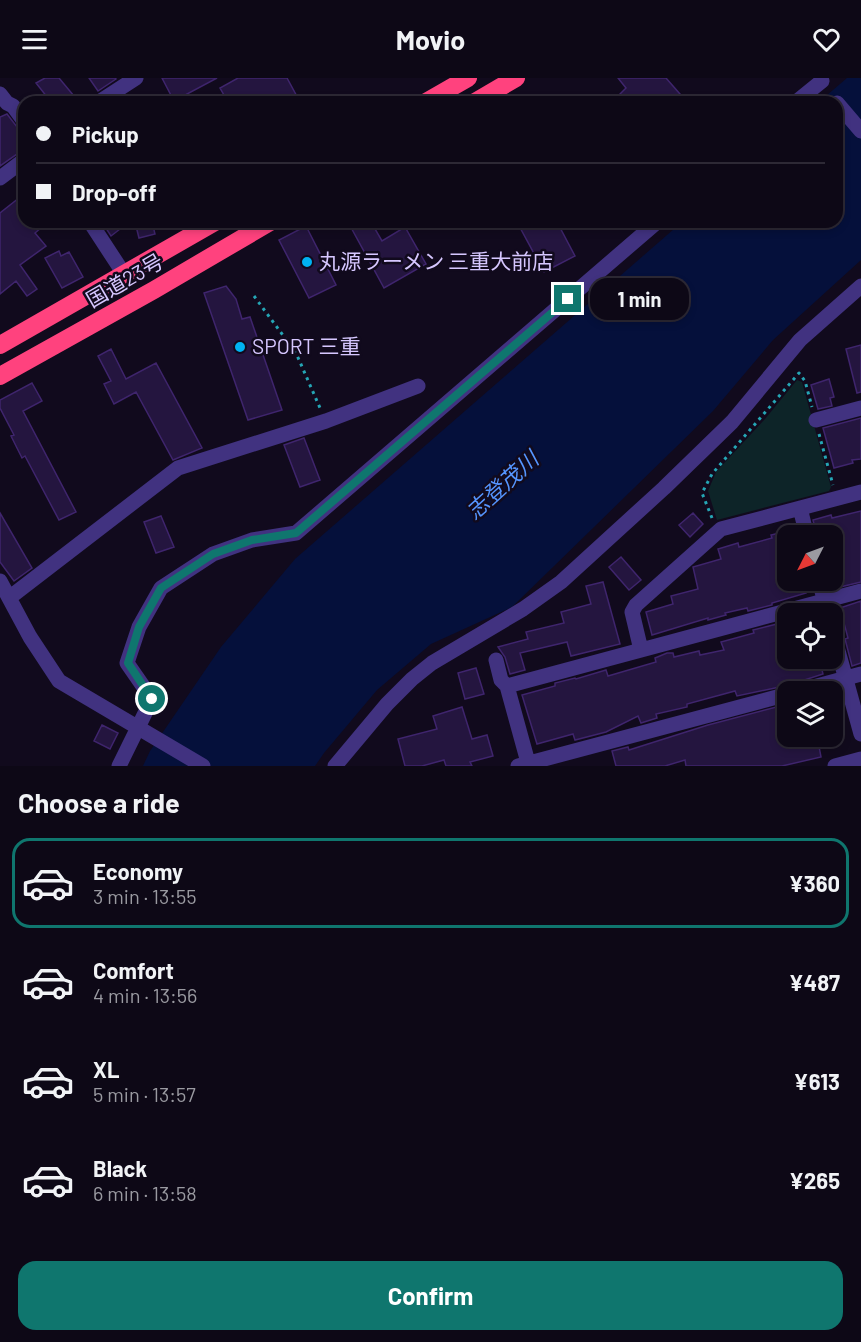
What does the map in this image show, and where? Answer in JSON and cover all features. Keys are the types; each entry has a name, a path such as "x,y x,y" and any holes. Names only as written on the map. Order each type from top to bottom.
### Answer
{"highway":[{"path":"436,96 468,78"},
{"path":"485,96 516,78"},
{"name":"国道23号","path":"0,345 204,228"},
{"name":"国道23号","path":"0,376 154,291 260,228"}],"street":[{"path":"108,96 136,78"},
{"path":"805,96 824,83 832,96"},
{"path":"0,94 7,104 6,109"},
{"path":"843,111 861,131"},
{"path":"0,178 18,164"},
{"path":"94,228 124,274"},
{"path":"119,766 152,699 128,663 139,627 161,588 213,554 252,540 296,533 650,228"},
{"path":"335,766 372,721 412,679 432,663 514,615 561,582 732,422 801,340 861,286"},
{"path":"9,598 178,468 326,421 418,386"},
{"path":"816,420 861,408"},
{"path":"640,650 632,612 636,605 721,529 861,492"},
{"path":"800,508 804,525"},
{"path":"0,581 35,646 59,681 203,766"},
{"path":"836,603 861,591"},
{"path":"507,686 640,650 777,618"},
{"path":"843,654 853,676 861,734"},
{"path":"496,660 501,680 507,686 525,765 777,696"},
{"path":"835,681 853,676"},
{"path":"835,766 861,759"}],"path":[{"path":"254,296 296,353 326,421"},
{"path":"721,529 714,524 702,493 712,474 799,373 805,381 836,498"}],"green space":[{"path":"797,380 802,382 831,487 829,491 717,520 708,491 716,472"}],"water":[{"name":"志登茂川","path":"847,78 861,78 861,260 773,340 713,411 512,607 431,644 377,690 315,766 143,766 150,751 221,647 295,559 675,228 843,228 843,96 826,96"}],"building":[{"path":"45,78 59,78 74,96 46,96 36,83"},
{"path":"89,78 115,78 116,79 98,91"},
{"path":"162,78 217,78 183,96 171,96"},
{"path":"238,78 287,78 297,96 225,96 220,88"},
{"path":"618,78 666,78 682,96 622,96 620,94 626,88"},
{"path":"7,114 18,128 18,153 0,166 0,117"},
{"path":"18,199 18,228 41,228 35,233 46,246 20,265 37,289 27,296 16,281 0,294 0,213"},
{"path":"106,228 121,228 111,236"},
{"path":"136,228 154,228 155,234 139,238"},
{"name":"丸源ラーメン 三重大前店","path":"302,228 307,228 336,285 309,298 279,240"},
{"path":"351,228 374,228 382,241 406,228 426,264 384,288"},
{"path":"520,228 560,228 575,256 544,272"},
{"path":"59,251 61,256 69,252 83,277 62,288 45,258"},
{"path":"226,286 236,299 242,319 250,317 282,410 248,420 204,293"},
{"path":"861,345 861,392 857,393 846,349"},
{"path":"111,349 126,379 156,363 202,448 173,460 136,392 114,404 104,384 111,381 98,356"},
{"path":"829,379 834,397 830,398 832,406 818,409 811,385"},
{"path":"32,383 42,401 23,411 76,512 59,520 25,456 22,458 11,436 14,435 0,408 0,400"},
{"path":"861,418 861,459 852,460 853,463 834,468 823,428"},
{"path":"304,438 320,480 300,487 284,445"},
{"path":"861,511 861,582 843,586 843,525 814,525 813,520 831,515 832,518"},
{"path":"0,513 32,568 14,581 0,562"},
{"path":"693,513 703,524 690,537 679,525"},
{"path":"161,516 174,547 156,553 144,522"},
{"path":"777,534 777,591 805,591 806,593 772,603 772,605 748,611 747,608 725,613 726,615 708,620 708,618 652,635 646,612 673,604 671,596 698,589 693,567 721,559 718,549 738,543 739,547 772,538 771,535"},
{"path":"621,557 641,580 629,590 609,567"},
{"path":"603,582 620,644 571,656 567,642 520,653 525,670 510,674 505,657 498,647 528,639 526,632 564,623 561,612 591,604 586,586"},
{"path":"861,601 861,663 852,666 845,639 848,638 843,619 843,607"},
{"path":"777,624 777,669 822,669 823,674 801,681 777,681 777,688 737,696 735,691 687,704 687,707 656,714 657,718 641,723 638,716 606,732 575,740 573,734 537,744 522,695 555,686 555,683 606,670 608,676 656,662 655,658 667,653 673,653 674,657 699,651 700,655 724,650 721,642 754,633 753,630"},
{"path":"476,668 484,694 465,699 458,673"},
{"path":"462,707 472,739 487,735 493,756 470,762 472,766 446,766 444,760 422,766 405,766 398,739 437,729 433,716"},
{"path":"777,707 777,747 819,747 821,757 782,766 686,766 685,760 665,766 616,766 612,751 628,747 629,750 708,725"},
{"path":"102,725 118,733 110,749 94,741"}],"place":[{"name":"丸源ラーメン 三重大前店","path":"307,262"},
{"name":"SPORT 三重","path":"240,347"}],"route":[{"path":"152,699 128,663 139,627 161,588 213,554 252,540 296,533 568,299"}]}
